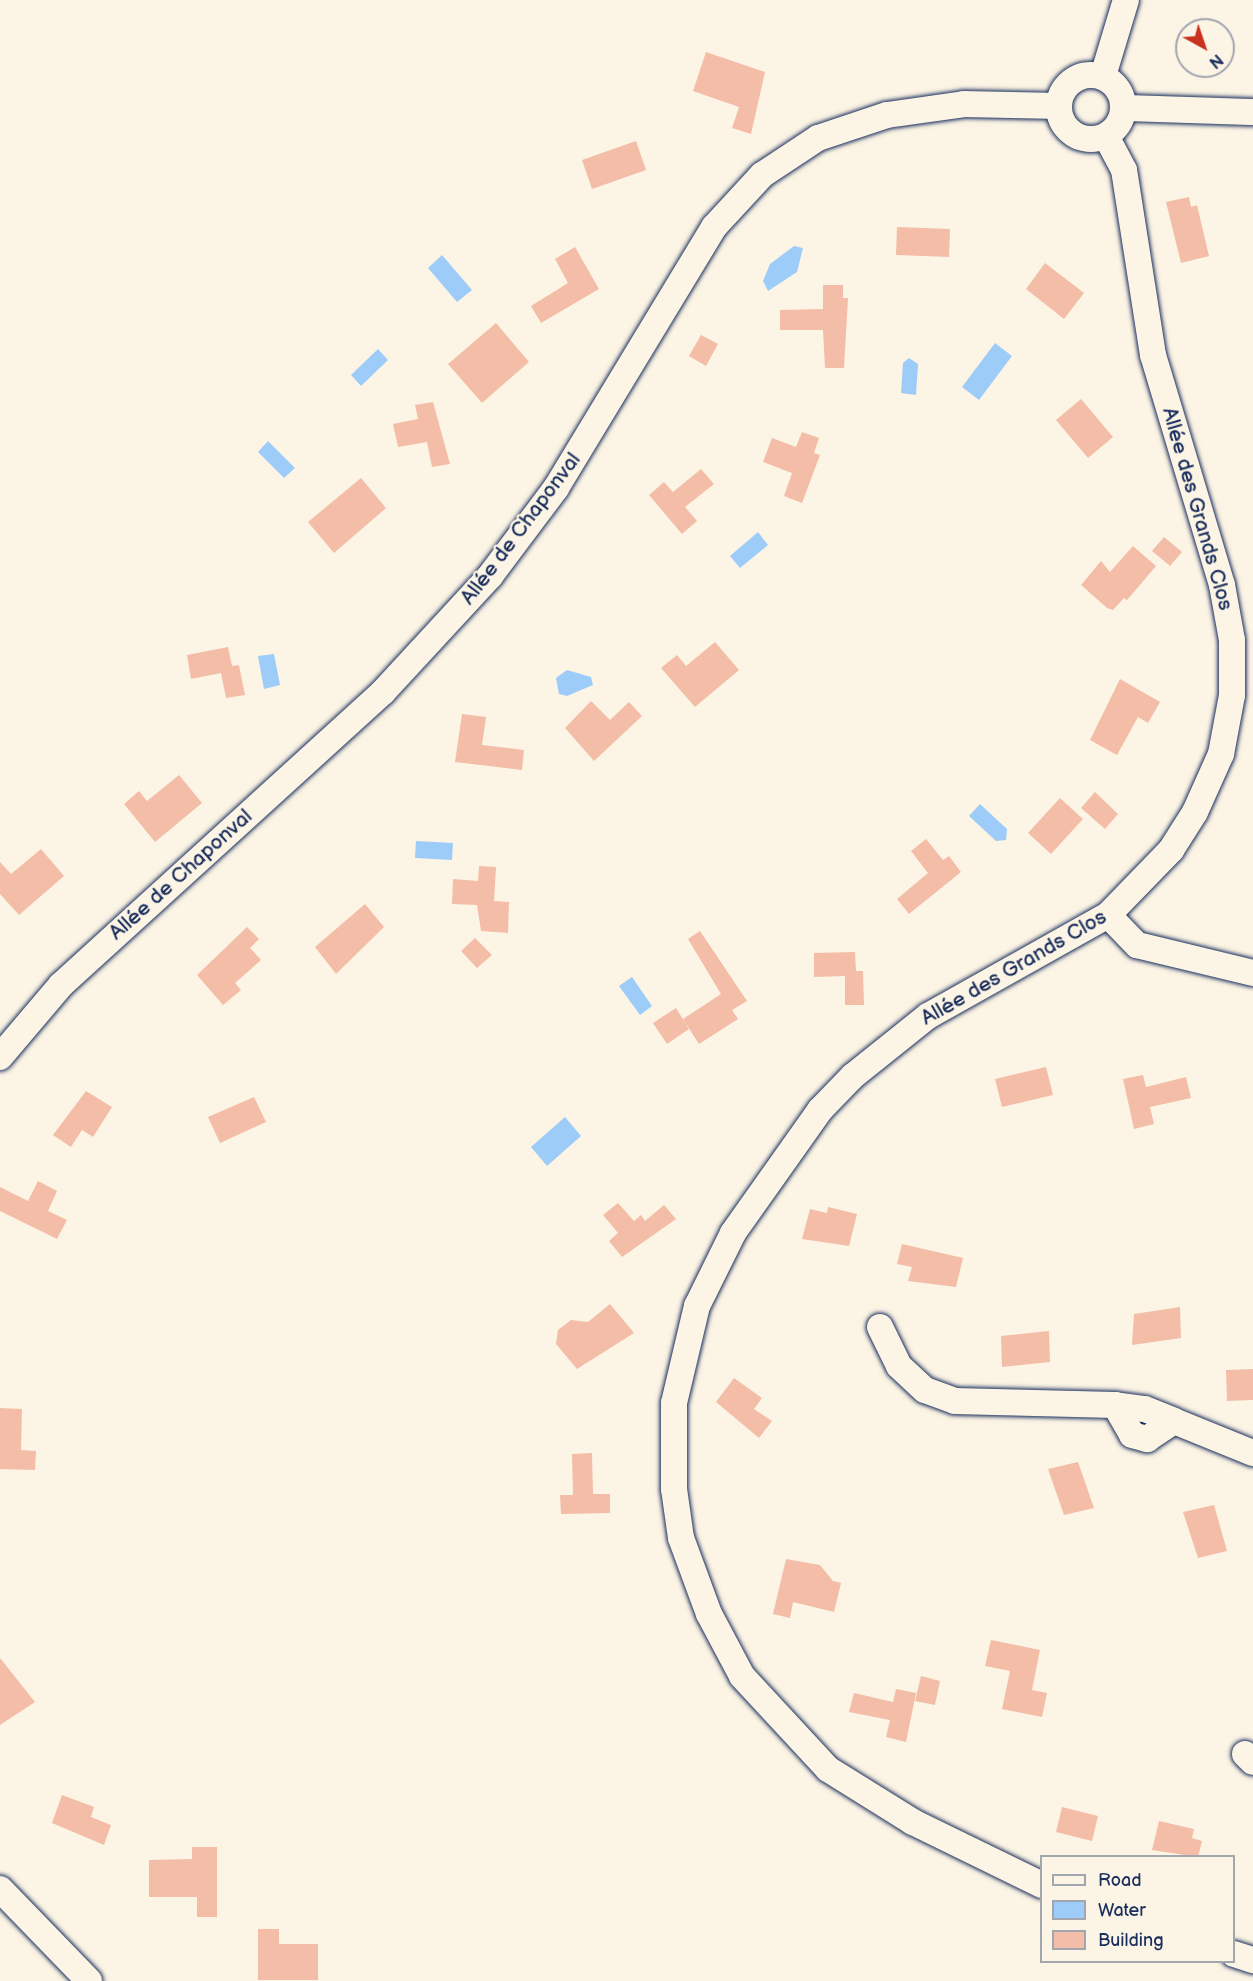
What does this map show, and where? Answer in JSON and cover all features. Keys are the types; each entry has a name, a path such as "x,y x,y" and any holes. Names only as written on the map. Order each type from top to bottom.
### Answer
{"street":[{"path":"1103,76 1126,0"},
{"path":"1103,76 1119,89 1124,108 1117,127 1106,136 1090,139 1071,132 1059,106 1074,80 1103,76"},
{"name":"Allée de Chaponval","path":"0,1057 61,985 383,692 490,576 556,488 708,236 762,175 818,138 887,115 964,104 1059,106"},
{"path":"1124,108 1253,112"},
{"name":"Allée des Grands Clos","path":"1040,1885 913,1822 828,1769 742,1676 709,1614 681,1538 674,1489 674,1403 697,1306 728,1243 820,1110 853,1076 928,1016 1108,915 1171,850 1200,802 1221,754 1232,694 1232,640 1222,585 1154,355 1124,170 1106,136"},
{"path":"1108,915 1137,945 1253,973"},
{"path":"879,1327 899,1366 925,1390 955,1401 1115,1405 1132,1435 1147,1438 1173,1421 1253,1453"},
{"path":"0,1889 89,1981"},
{"path":"1235,1955 1253,1960"}],"water":[{"path":"794,246 803,248 797,272 768,291 763,281 770,264"},
{"path":"442,255 472,290 457,302 428,268"},
{"path":"995,343 1012,356 979,400 962,387"},
{"path":"378,349 388,360 361,386 351,375"},
{"path":"909,358 918,364 916,395 901,393 903,363"},
{"path":"268,441 295,468 284,478 258,452"},
{"path":"758,532 768,545 740,568 730,556"},
{"path":"274,654 280,685 264,689 258,656"},
{"path":"567,670 591,677 593,685 567,696 559,694 556,678"},
{"path":"980,804 1007,829 1006,840 996,841 969,816"},
{"path":"416,841 453,843 452,860 415,858"},
{"path":"632,977 652,1006 640,1015 619,986"},
{"path":"565,1117 581,1136 547,1166 531,1147"}],"building":[{"path":"706,52 765,72 751,134 732,128 739,107 693,91"},
{"path":"636,141 646,170 592,189 582,160"},
{"path":"1189,197 1191,207 1197,205 1209,256 1181,263 1166,202"},
{"path":"897,227 950,229 949,257 896,255"},
{"path":"575,247 599,289 541,323 531,306 568,283 555,259"},
{"path":"1045,263 1084,293 1064,319 1026,289"},
{"path":"823,285 843,285 843,298 848,298 844,368 825,368 823,330 780,330 780,310 823,309"},
{"path":"496,323 529,362 482,403 448,364"},
{"path":"701,335 718,344 706,366 689,356"},
{"path":"1081,399 1113,437 1088,458 1056,420"},
{"path":"433,402 450,464 432,467 427,442 398,447 393,424 418,419 415,405"},
{"path":"802,432 819,438 814,453 820,455 802,503 784,496 792,473 763,462 772,438 796,447"},
{"path":"701,469 714,484 685,507 697,521 682,534 649,495 664,482 673,492"},
{"path":"361,478 386,508 334,553 308,522"},
{"path":"1164,537 1182,552 1170,566 1152,551"},
{"path":"1133,546 1156,566 1127,600 1124,598 1113,610 1107,608 1081,585 1101,561 1110,572"},
{"path":"715,642 739,670 695,707 661,668 677,655 686,666"},
{"path":"228,647 232,666 239,665 245,695 226,698 221,673 191,679 187,655"},
{"path":"1120,679 1160,702 1148,723 1138,717 1117,755 1090,740"},
{"path":"591,701 610,720 629,702 642,716 594,761 565,728"},
{"path":"462,714 486,717 482,745 524,750 522,770 455,762"},
{"path":"179,775 202,803 155,842 124,804 139,791 147,801"},
{"path":"1095,792 1118,814 1105,829 1081,808"},
{"path":"1060,798 1083,819 1051,854 1028,833"},
{"path":"926,839 943,860 949,856 961,872 909,914 897,899 928,873 911,851"},
{"path":"41,849 64,876 19,915 0,894 0,862 11,874"},
{"path":"479,866 496,867 494,901 509,902 508,933 481,931 477,905 452,904 453,879 478,881"},
{"path":"365,904 384,927 336,974 315,947"},
{"path":"247,927 259,939 250,948 261,960 235,983 241,990 223,1005 197,975"},
{"path":"700,931 747,1001 732,1010 738,1019 699,1044 683,1019 721,994 688,939"},
{"path":"475,938 492,955 477,968 461,951"},
{"path":"855,952 856,971 863,971 864,1005 845,1005 845,976 814,977 814,953"},
{"path":"676,1008 689,1029 667,1044 653,1023"},
{"path":"1046,1067 1053,1095 1002,1107 995,1079"},
{"path":"1143,1075 1146,1087 1186,1077 1191,1098 1150,1107 1154,1124 1134,1129 1123,1079"},
{"path":"86,1091 112,1107 93,1137 82,1130 71,1147 53,1135"},
{"path":"254,1097 266,1122 220,1143 208,1117"},
{"path":"38,1181 57,1191 48,1211 67,1220 57,1239 0,1211 0,1187 28,1201"},
{"path":"618,1203 634,1221 641,1215 645,1221 664,1205 676,1219 622,1257 609,1241 618,1233 603,1215"},
{"path":"828,1207 857,1214 849,1246 802,1239 810,1209 827,1213"},
{"path":"902,1244 963,1258 956,1287 908,1281 912,1267 897,1264"},
{"path":"610,1304 634,1333 577,1369 556,1344 558,1330 571,1320 588,1322"},
{"path":"1180,1307 1181,1338 1132,1345 1134,1314"},
{"path":"1049,1331 1050,1362 1002,1367 1001,1336"},
{"path":"1253,1369 1253,1400 1227,1401 1226,1370"},
{"path":"734,1378 762,1398 754,1409 772,1421 759,1438 716,1402"},
{"path":"0,1408 22,1409 21,1450 36,1451 35,1470 0,1469"},
{"path":"592,1453 593,1494 610,1494 610,1513 561,1514 560,1495 573,1495 572,1454"},
{"path":"1078,1462 1094,1508 1064,1515 1048,1469"},
{"path":"1214,1505 1227,1551 1198,1558 1183,1512"},
{"path":"786,1559 820,1565 833,1581 841,1583 834,1612 793,1602 790,1618 773,1614"},
{"path":"991,1640 1040,1650 1032,1690 1047,1693 1042,1717 1002,1709 1010,1671 985,1666"},
{"path":"0,1658 35,1702 0,1725"},
{"path":"921,1676 940,1681 935,1705 915,1701"},
{"path":"896,1689 916,1693 906,1742 886,1737 890,1720 849,1712 854,1693 893,1702"},
{"path":"62,1795 94,1807 91,1817 111,1825 104,1845 52,1823"},
{"path":"1062,1807 1098,1816 1092,1841 1056,1832"},
{"path":"1159,1821 1194,1829 1192,1838 1202,1841 1198,1855 1152,1850"},
{"path":"192,1847 217,1847 217,1917 197,1917 197,1897 149,1897 149,1860 192,1859"},
{"path":"258,1929 279,1929 279,1944 318,1944 318,1980 258,1980"}]}
